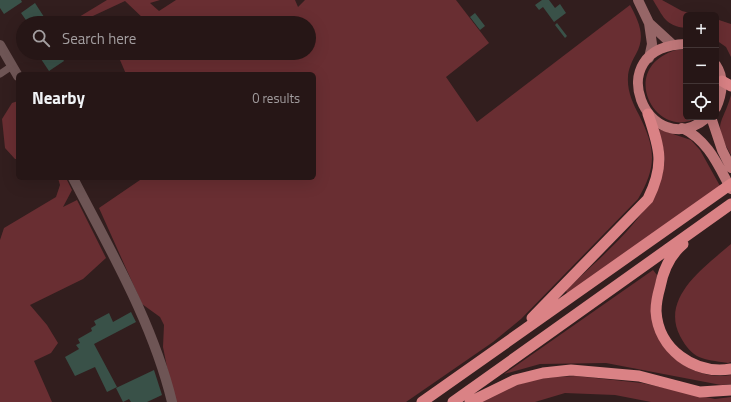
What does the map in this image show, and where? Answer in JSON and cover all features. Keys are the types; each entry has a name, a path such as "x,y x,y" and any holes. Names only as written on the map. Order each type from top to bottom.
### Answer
{"highway":[{"path":"513,337 648,199 659,174 659,145 648,114"},
{"path":"422,402 731,184"},
{"path":"453,402 731,204"},
{"path":"706,222 679,247 668,263 658,292 657,316 661,333 667,344 675,353 686,361 709,370 731,369"},
{"path":"470,402 515,380 543,373 571,370 639,376 700,392 731,390"}],"main road":[{"path":"638,0 650,23 673,45"},
{"path":"649,58 652,44 650,23"},
{"path":"683,44 661,48 649,58 643,66 638,78 638,91 641,103 648,114 664,125 682,128 693,127 705,120"},
{"path":"719,70 726,83 719,99"},
{"path":"711,120 726,165 731,189"},
{"path":"682,128 701,140 726,165"}],"street":[{"path":"0,45 16,73"},
{"path":"74,180 121,270 163,367 172,402"}],"lane":[{"path":"0,74 12,66"}],"shaded area":[{"path":"107,0 160,0 150,3 159,11 176,0 295,0 298,7 305,0 456,0 489,43 446,77 477,122 630,5 640,29 641,41 629,71 628,87 649,138 652,157 649,177 638,199 521,319 493,342 406,402 174,402 163,347 164,325 160,317 142,304 99,208 140,180 316,180 316,72 125,72 120,60 316,60 316,16 141,16 125,1 93,16 81,16"},
{"path":"653,0 662,0 686,12 683,12 683,28 673,25 662,15"},
{"path":"719,20 731,24 731,57 726,47 719,42"},
{"path":"676,50 683,50 683,120 689,120 683,122 669,120 657,112 649,100 646,86 648,72 658,59"},
{"path":"731,95 731,155 722,136 720,124"},
{"path":"16,102 16,159 5,148 2,119 12,103"},
{"path":"658,129 691,140 700,150 720,186 567,294 566,290 610,249 639,217 651,200 660,182 664,165 663,147"},
{"path":"59,180 67,180 72,190 63,207 77,200 106,258 83,279 30,305 47,325 58,343 51,353 34,361 52,402 0,402 0,240 4,228 56,197 60,185"},
{"path":"731,244 731,362 728,363 705,359 694,354 689,350 680,336 675,322 676,308 681,296 689,284 699,272"},
{"path":"653,270 657,275 653,312 654,324 664,347 673,357 694,370 719,376 731,375 731,384 721,385 606,363 540,364 504,374"},
{"path":"576,376 642,383 715,399 731,397 731,402 651,402 615,395 565,393 535,402 479,402 505,389 539,378"}],"building":[{"path":"0,0 21,0 22,2 4,14 0,8"},
{"path":"542,0 549,0 555,8 560,4 566,13 554,22 543,7 539,10 535,5"},
{"path":"35,3 43,16 23,16 21,13"},
{"path":"475,13 485,26 480,30 470,17"},
{"path":"557,23 567,36 565,38 555,25"},
{"path":"42,60 63,60 64,61 49,71"},
{"path":"131,312 136,322 94,344 117,387 107,392 95,367 75,376 65,357 79,349 76,345 80,343 78,339 92,331 91,328 96,325 94,321 109,313 113,322"},
{"path":"154,370 162,395 147,402 131,402 129,399 123,402 116,388"}]}
